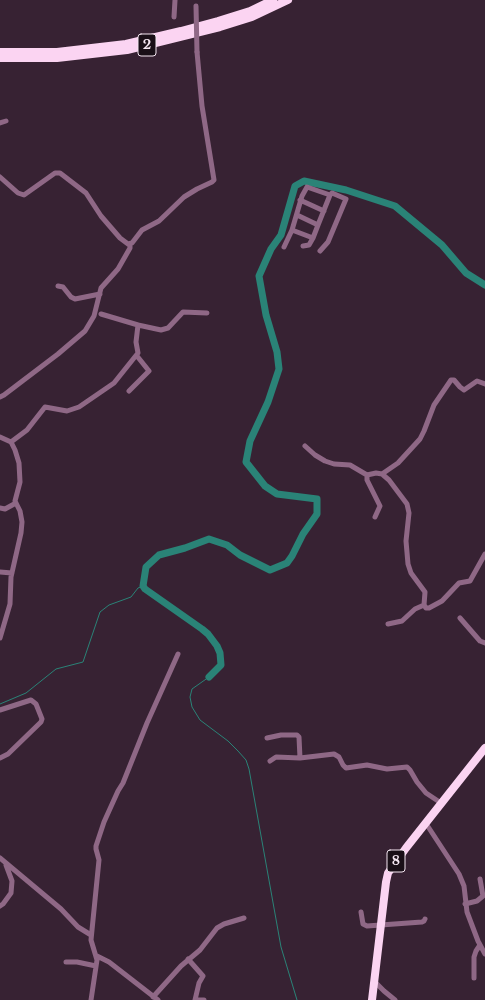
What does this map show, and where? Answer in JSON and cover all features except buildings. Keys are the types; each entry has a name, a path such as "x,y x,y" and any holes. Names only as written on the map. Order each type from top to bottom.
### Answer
{"highway":[{"name":"2","path":"0,52 57,52 126,44 218,21 250,11 273,0"},
{"name":"2","path":"0,58 57,58 127,50 220,27 252,17 288,0"},
{"name":"8","path":"372,1000 388,873 425,822 485,748"}],"street":[{"path":"174,17 175,0"},
{"path":"0,397 83,334 93,319 104,284 118,269 130,248 130,244 142,230 157,223 184,197 214,180 202,106 197,52 196,3"},
{"path":"0,123 6,121"},
{"path":"0,178 18,193 24,195 55,173 60,173 86,193 101,216 118,236 130,244"},
{"path":"284,247 292,230 300,200 308,186 330,195 332,193 346,199 328,242 320,251"},
{"path":"303,246 309,245 313,238 330,195"},
{"path":"300,200 324,211"},
{"path":"297,215 318,225"},
{"path":"292,230 313,238"},
{"path":"58,286 63,287 71,297 75,299 100,294"},
{"path":"101,314 146,328 165,330 183,312 207,313"},
{"path":"11,442 27,430 46,407 67,411 84,405 114,383 137,356 139,351 136,339 138,325"},
{"path":"129,391 149,371 137,356"},
{"path":"382,474 398,463 420,439 434,405 451,380 454,380 464,390 477,381 485,384"},
{"path":"0,437 11,442 17,455 20,470 20,485 15,497 22,526 12,573 10,604 0,638"},
{"path":"305,446 325,461 334,464 350,465 367,475 376,473 382,474 389,480 407,504 406,541 408,564 410,573 425,592 424,606"},
{"path":"367,475 367,480 380,506 375,517"},
{"path":"0,508 5,510 16,503"},
{"path":"388,624 402,621 415,609 424,606 428,608 433,606 447,596 459,583 470,581 485,554"},
{"path":"0,572 12,573"},
{"path":"460,618 480,641 485,643"},
{"path":"91,1000 96,956 91,936 100,860 96,849 102,827 118,791 124,784 147,723 178,654"},
{"path":"0,710 31,700 36,704 42,719 41,722 10,752 0,758"},
{"path":"267,738 281,735 298,735 300,758"},
{"path":"270,761 279,757 300,758 334,754 339,757 346,768 367,765 387,769 407,767 426,792 441,803"},
{"path":"425,822 459,874 464,886 467,912 485,954"},
{"path":"0,858 83,932 91,936"},
{"path":"0,906 11,893 12,881 6,864"},
{"path":"466,904 477,901 483,896 480,879"},
{"path":"361,912 364,925 422,922 425,919"},
{"path":"96,956 103,958 155,998 188,959 200,950 217,928 224,924 244,918"},
{"path":"474,978 474,957 480,945"},
{"path":"188,959 203,976 199,983 195,1000 204,1000"},
{"path":"66,962 96,966"},
{"path":"374,981 395,1000"}],"waterway":[{"path":"209,677 221,665 220,653 217,646 202,629 145,589 143,586 146,567 159,555 185,548 209,539 227,545 240,555 270,570 287,563 303,534 317,514 317,499 277,494 265,486 246,462 250,441 268,402 279,369 277,352 266,315 259,276 271,249 281,235 295,186 304,181 346,190 395,206 442,245 466,273 485,285"},
{"path":"0,704 26,693 56,669 83,662 100,612 109,605 131,597 138,588 143,586"},
{"path":"209,677 192,689 190,697 192,707 200,720 228,741 246,760 249,769 281,947 297,1000"}]}
